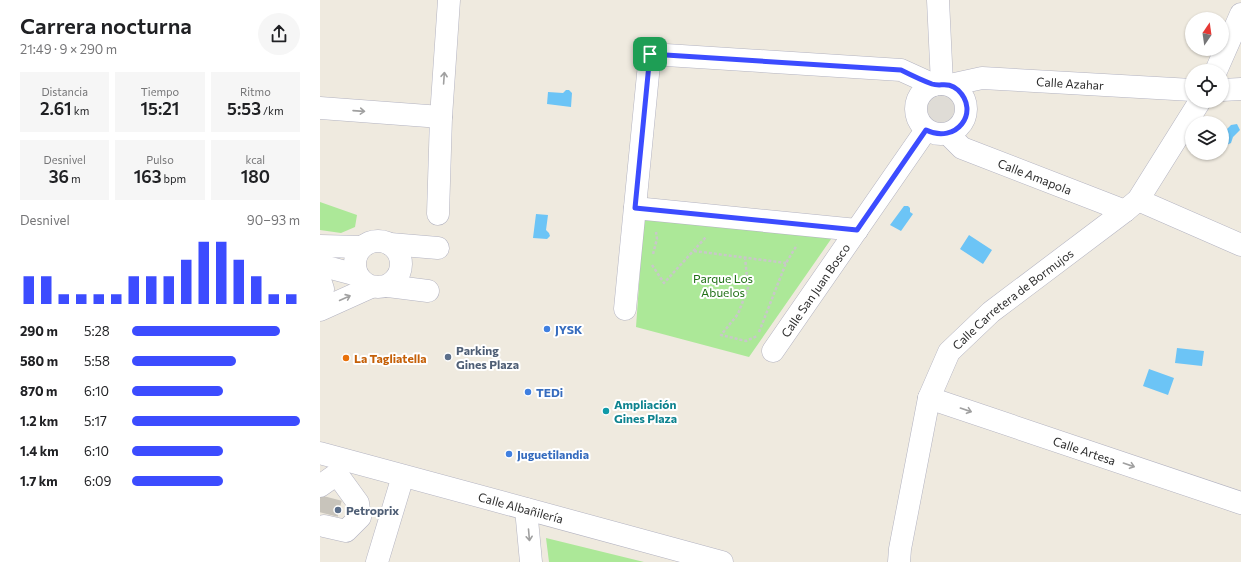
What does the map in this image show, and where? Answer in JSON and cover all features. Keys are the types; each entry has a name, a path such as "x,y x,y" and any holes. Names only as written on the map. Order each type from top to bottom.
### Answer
{"street":[{"path":"438,214 441,117 449,0"},
{"path":"938,0 942,85"},
{"path":"1219,64 1241,14"},
{"path":"625,309 650,54 901,70 957,89 962,95 965,102 965,118 961,125 948,134 941,135 933,134 920,124 916,117 916,105 920,94 926,88 942,85"},
{"name":"Calle Azahar","path":"942,85 982,78 1185,90"},
{"path":"1229,90 1241,89"},
{"path":"320,108 441,117"},
{"name":"Calle Carretera de Bormujos","path":"899,562 900,549 929,398 949,352 991,312 1132,205 1195,108"},
{"name":"Calle San Juan Bosco","path":"773,351 926,130"},
{"name":"Calle Amapola","path":"948,134 962,148 1132,205 1241,245"},
{"path":"635,208 857,230"},
{"path":"320,246 362,247 373,242 385,242 390,244 438,248"},
{"path":"320,310 372,283 394,282 402,269 402,262 396,249 390,244"},
{"path":"362,247 355,260 355,268 372,283"},
{"path":"320,265 372,283 428,291"},
{"path":"320,280 323,289 320,298"},
{"name":"Calle Artesa","path":"929,398 1241,503"},
{"name":"Calle Albañilería","path":"320,453 329,498 403,476 722,562"},
{"path":"377,562 403,476"},
{"path":"526,509 531,562"}],"path":[{"path":"653,257 657,239 656,225"},
{"path":"651,263 664,283 707,236"},
{"path":"745,258 748,288 738,314 721,335 746,342 758,336 786,263 798,244"},
{"path":"693,251 786,263"}],"green space":[{"path":"320,202 357,215 355,227 341,233 320,230"},
{"name":"Parque Los Abuelos","path":"644,214 836,232 749,357 636,327"},
{"path":"546,538 644,562 549,562"}],"shaded area":[{"path":"938,93 944,93 953,98 957,104 957,116 953,122 944,127 938,127 929,122 924,113 924,107 929,98"}],"water":[{"path":"566,90 569,90 572,93 571,107 547,104 548,92 563,93"},
{"path":"1237,124 1240,130 1229,144 1229,127"},
{"path":"904,206 908,206 910,208 910,212 913,214 901,231 890,225"},
{"path":"536,214 548,215 546,230 550,236 547,239 533,238"},
{"path":"969,235 992,250 983,264 960,249"},
{"path":"1177,348 1204,351 1202,366 1175,363"},
{"path":"1149,369 1174,378 1168,395 1143,386"}],"tunnel":[{"path":"327,514 331,498"}],"place":[{"name":"JYSK","path":"547,329"},
{"name":"Parking Gines Plaza","path":"448,357"},
{"name":"La Tagliatella","path":"346,358"},
{"name":"TEDi","path":"528,392"},
{"name":"Ampliación Gines Plaza","path":"606,411"},
{"name":"Juguetilandia","path":"509,454"},
{"name":"Petroprix","path":"338,510"}],"route":[{"path":"650,54 901,70 934,85 950,85 957,89 965,102 965,118 961,125 948,134 933,134 926,130 857,230 635,208 650,54"}]}
